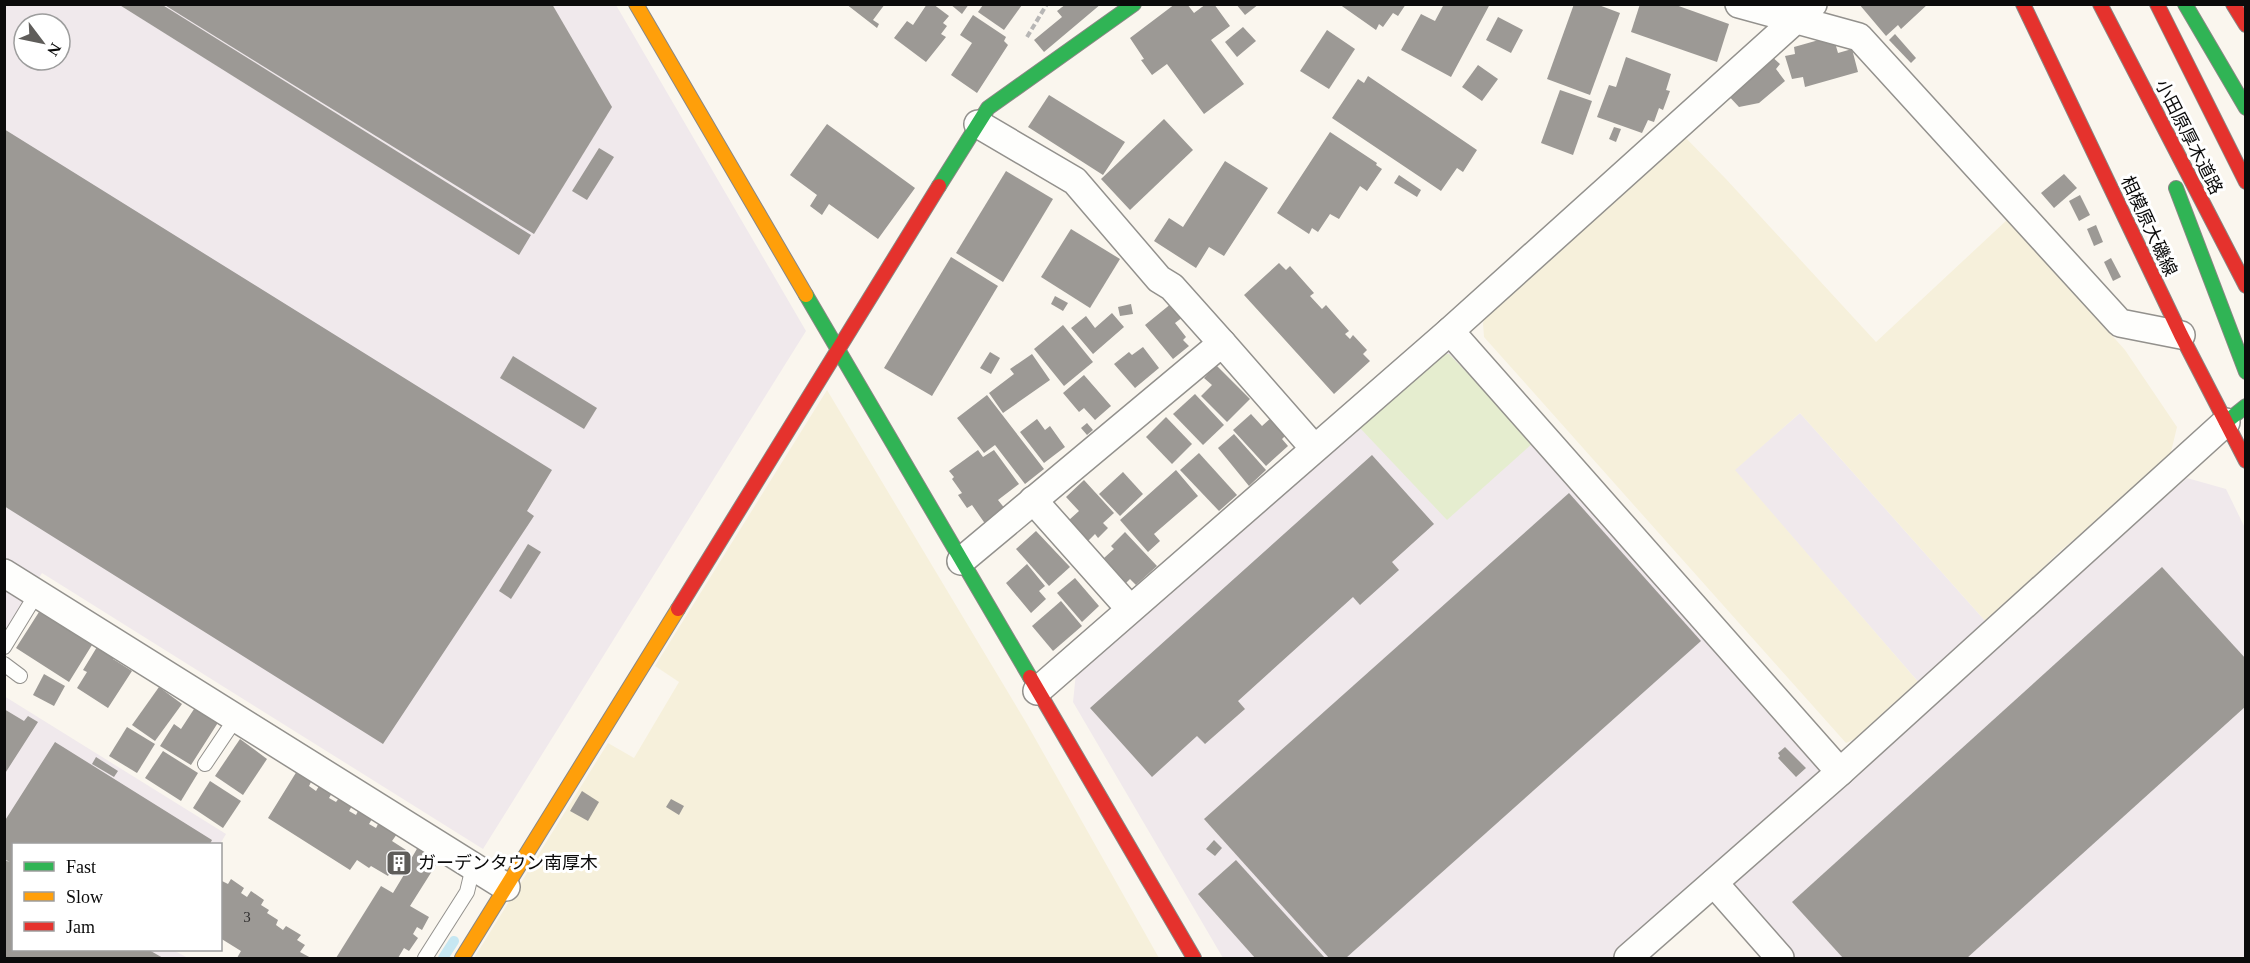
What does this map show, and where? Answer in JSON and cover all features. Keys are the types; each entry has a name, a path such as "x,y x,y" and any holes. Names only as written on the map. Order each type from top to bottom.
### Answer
{"main road":[{"path":"636,4 1194,958"},
{"path":"462,958 489,877 838,351 988,108 1134,4"},
{"name":"相模原大磯線","path":"2023,4 2181,335 2236,414 2246,460"},
{"name":"小田原厚木道路","path":"2100,4 2246,286"},
{"name":"小田原厚木道路","path":"2157,4 2246,182"},
{"path":"2185,4 2246,108"},
{"path":"2233,4 2246,25"},
{"path":"2149,100 2180,204 2246,372"}],"street":[{"path":"1739,4 1804,13 1859,37 2120,323 2181,335"},
{"path":"1037,691 1450,331 1804,13"},
{"path":"978,124 1074,181 1159,279 1172,287 1314,448"},
{"path":"1450,331 1840,772"},
{"path":"961,561 1222,344"},
{"path":"1628,958 1840,772 2236,414"},
{"path":"1034,500 1130,609"},
{"path":"4,573 489,877"},
{"path":"1714,883 1780,958"}],"lane":[{"path":"4,647 37,593"},
{"path":"4,664 20,676"},
{"path":"205,764 236,718"},
{"path":"425,958 467,892 489,877"}],"shaded area":[{"path":"5,5 616,5 806,331 483,849 42,573 5,633"},
{"path":"1680,132 1876,342 2008,219 2125,350 2177,427 2170,456 2134,490 2059,552 1987,623 1800,413 1735,470 1920,684 1861,736 1846,743 1484,337 1483,323 1488,312"},
{"path":"1438,349 1455,351 1842,783 2187,478 2226,489 2245,528 2245,958 1791,958 1715,872 1617,958 1223,958 1073,702 1076,673"},
{"path":"827,390 1027,724 1159,958 474,958 608,743 634,758 679,682 655,666"},
{"path":"1800,413 1987,623 1920,684 1734,470"},
{"path":"4,696 226,834 221,843 12,843 12,951 175,951 188,958 5,958"}],"green space":[{"path":"1441,354 1449,354 1534,442 1447,520 1360,428"}],"building":[{"path":"118,4 161,4 531,235 519,255"},
{"path":"163,4 552,4 612,107 534,234"},
{"path":"846,4 885,4 873,20 879,24 877,28"},
{"path":"927,4 933,4 949,16 943,23 947,26 941,34 946,37 926,62 894,38 907,21 913,25"},
{"path":"950,4 969,4 962,14"},
{"path":"1066,4 1101,4 1044,52 1034,40 1062,17 1057,11"},
{"path":"1175,4 1187,4 1194,13 1206,4 1214,4 1230,26 1211,40 1244,84 1204,114 1167,64 1152,75 1130,38"},
{"path":"1236,4 1259,4 1245,15"},
{"path":"1339,4 1406,4 1398,16 1393,13 1383,27 1379,24 1376,30"},
{"path":"1444,4 1490,4 1451,77 1401,50 1421,14 1435,21"},
{"path":"1574,4 1596,4 1620,13 1590,95 1547,79"},
{"path":"1640,4 1673,4 1729,24 1717,62 1631,32"},
{"path":"1859,4 1928,4 1901,29 1898,25 1886,36"},
{"path":"983,5 1022,5 1004,30 978,12"},
{"path":"973,15 1006,37 1004,41 1008,45 977,93 951,75 972,43 960,35"},
{"path":"1498,17 1523,30 1511,53 1486,40"},
{"path":"1243,27 1256,41 1237,57 1225,42"},
{"path":"1327,30 1355,49 1329,89 1300,71"},
{"path":"1895,34 1916,58 1911,63 1889,40"},
{"path":"1833,36 1838,53 1852,49 1858,72 1805,87 1803,77 1792,79 1785,56 1795,54 1794,47"},
{"path":"1770,55 1780,64 1776,69 1785,81 1759,103 1739,107 1725,92"},
{"path":"1626,57 1671,74 1666,90 1670,91 1663,110 1659,108 1654,122 1648,120 1642,133 1597,117 1609,85 1616,87"},
{"path":"1478,65 1498,79 1482,101 1462,87"},
{"path":"1368,76 1477,150 1463,172 1457,168 1441,191 1332,118 1358,79 1364,83"},
{"path":"1560,90 1592,101 1573,155 1541,143"},
{"path":"1049,95 1125,142 1103,175 1028,127"},
{"path":"1164,119 1193,150 1130,210 1101,179"},
{"path":"827,124 915,188 878,239 829,204 822,215 810,206 817,195 790,175"},
{"path":"1614,127 1621,129 1616,142 1609,139"},
{"path":"4,129 552,470 527,511 534,516 383,744 4,506"},
{"path":"1330,132 1377,163 1376,165 1382,169 1367,191 1360,186 1339,219 1330,214 1318,232 1312,228 1309,234 1277,213"},
{"path":"599,148 614,157 587,200 572,191"},
{"path":"1225,161 1268,188 1224,256 1209,247 1196,268 1154,241 1169,218 1183,227"},
{"path":"1006,171 1053,199 1003,282 956,253"},
{"path":"2064,174 2077,188 2054,208 2041,193"},
{"path":"1399,175 1421,190 1417,197 1394,183"},
{"path":"2080,195 2090,215 2079,221 2069,201"},
{"path":"2096,225 2103,242 2094,246 2087,229"},
{"path":"1071,229 1120,259 1090,308 1041,277"},
{"path":"951,257 998,286 932,396 884,368"},
{"path":"2111,258 2121,277 2113,281 2104,262"},
{"path":"1279,263 1286,270 1290,266 1314,293 1310,296 1322,309 1326,305 1349,331 1345,334 1350,339 1353,335 1367,350 1363,354 1370,361 1334,394 1244,295"},
{"path":"1055,296 1068,303 1063,311 1051,304"},
{"path":"1172,303 1183,317 1175,323 1186,337 1183,340 1189,346 1173,359 1145,325"},
{"path":"1131,304 1133,314 1120,316 1118,307"},
{"path":"1112,313 1124,327 1093,354 1071,328 1086,316 1095,328"},
{"path":"1063,325 1093,362 1064,386 1034,349"},
{"path":"1143,347 1159,368 1135,388 1114,364 1129,352 1132,355"},
{"path":"990,352 1000,358 991,374 980,368"},
{"path":"1032,354 1050,380 1003,413 989,393 1014,374 1010,369"},
{"path":"513,356 597,408 584,429 500,378"},
{"path":"1216,365 1250,399 1227,422 1201,396 1212,385 1204,378"},
{"path":"1084,375 1111,406 1095,420 1084,408 1079,412 1063,393"},
{"path":"1195,394 1224,425 1203,445 1173,414"},
{"path":"987,395 1044,469 1025,484 995,445 984,453 957,418"},
{"path":"1251,414 1262,426 1272,417 1288,433 1282,439 1288,446 1266,466 1233,430"},
{"path":"1166,417 1192,444 1172,464 1146,437"},
{"path":"1037,419 1045,430 1050,426 1065,447 1044,463 1020,432"},
{"path":"1087,423 1093,430 1087,435 1081,428"},
{"path":"1234,434 1266,470 1249,486 1218,448"},
{"path":"978,450 983,457 994,450 1019,484 998,500 1006,510 986,525 972,505 967,508 958,495 962,493 949,471"},
{"path":"1199,453 1237,495 1219,511 1180,470"},
{"path":"1372,455 1434,524 1392,562 1399,570 1360,605 1353,597 1238,701 1245,709 1205,744 1197,736 1152,777 1090,708"},
{"path":"1176,470 1198,496 1154,534 1160,541 1148,552 1120,520"},
{"path":"1123,472 1143,494 1120,516 1099,494"},
{"path":"1084,480 1114,513 1103,523 1108,528 1098,538 1095,534 1088,541 1069,520 1079,511 1066,497"},
{"path":"1569,493 1701,641 1346,958 1329,958 1204,819"},
{"path":"1036,531 1070,567 1049,586 1016,549"},
{"path":"1125,532 1157,566 1136,585 1130,579 1126,583 1104,558 1114,549 1111,546"},
{"path":"528,544 541,552 511,599 499,591"},
{"path":"1027,564 1045,586 1039,591 1046,599 1031,613 1006,583"},
{"path":"2162,567 2246,659 2246,706 1967,958 1843,958 1792,902"},
{"path":"1075,578 1099,606 1082,622 1057,593"},
{"path":"1061,601 1082,626 1053,651 1032,626"},
{"path":"39,612 60,625 63,621 74,628 71,632 92,645 69,682 16,648"},
{"path":"100,642 117,652 113,659 132,671 108,708 77,688 87,672 83,670"},
{"path":"44,674 65,686 54,706 33,695"},
{"path":"159,687 182,704 155,741 132,725"},
{"path":"196,706 219,721 191,765 160,746 174,724 181,729"},
{"path":"4,709 24,721 28,716 38,722 4,775"},
{"path":"127,727 155,744 137,773 109,756"},
{"path":"240,739 267,759 243,795 215,776"},
{"path":"55,742 212,840 210,843 12,843 12,951 151,951 163,958 4,958 4,860 10,862 4,859 4,822"},
{"path":"1785,747 1806,768 1796,777 1778,758 1780,756 1778,753"},
{"path":"163,751 198,773 181,801 145,778"},
{"path":"96,757 118,771 114,777 92,764"},
{"name":"ガーデンタウン南厚木","path":"297,771 312,780 309,786 316,791 319,786 332,793 329,798 336,802 339,798 352,806 349,811 356,815 358,811 372,819 369,824 376,828 379,822 397,834 392,841 406,850 403,854 411,859 418,847 439,860 410,906 429,917 422,930 417,927 413,934 418,938 409,951 404,948 398,958 336,958 381,886 393,893 405,873 394,866 388,876 357,860 350,870 268,818"},
{"path":"210,781 241,801 223,828 193,808"},
{"path":"582,791 599,802 588,821 570,811"},
{"path":"671,799 684,806 679,815 666,807"},
{"path":"1214,840 1222,848 1215,856 1206,849"},
{"path":"1236,860 1325,958 1255,958 1198,894"},
{"path":"231,879 244,888 241,893 247,897 251,891 264,900 261,905 269,910 267,913 278,920 276,925 283,930 286,926 301,935 297,940 305,945 300,952 311,958 237,958 241,951 222,939 222,881 228,884"}],"waterway":[{"path":"443,958 454,941"}],"traffic: fast":[{"path":"939,186 988,108 1134,4"},
{"path":"2185,4 2246,108"},
{"path":"2176,188 2246,372"},
{"path":"806,295 1030,677"},
{"path":"2226,422 2246,406"}],"traffic: slow":[{"path":"636,4 806,295"},
{"path":"462,958 678,609"}],"traffic: jam":[{"path":"2023,4 2181,335 2246,461"},
{"path":"2100,4 2246,286"},
{"path":"2157,4 2246,182"},
{"path":"2233,4 2246,25"},
{"path":"678,609 939,186"},
{"path":"1030,677 1194,958"}],"place":[{"name":"ガーデンタウン南厚木","path":"399,863"}]}
